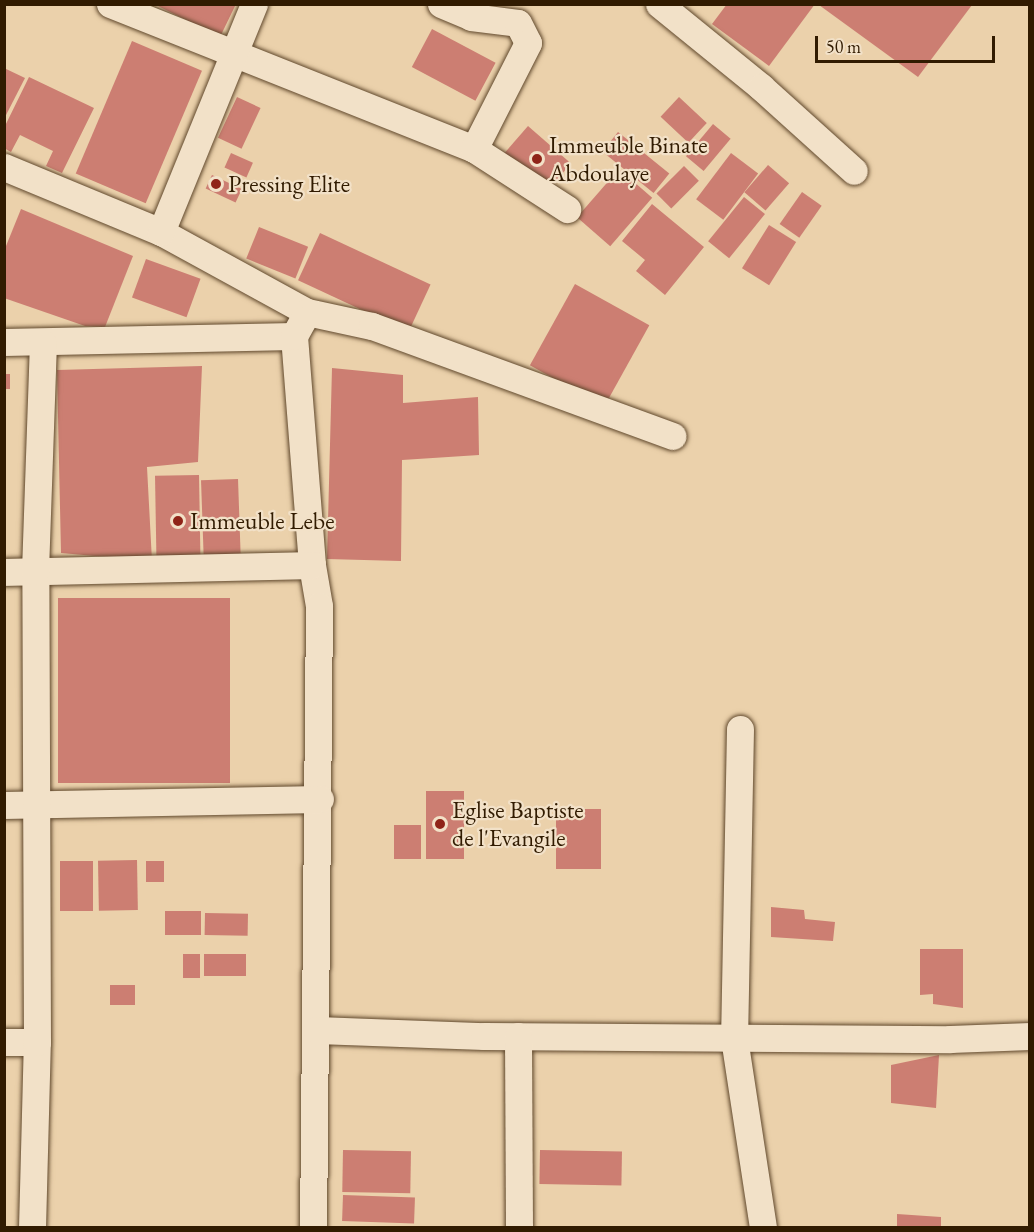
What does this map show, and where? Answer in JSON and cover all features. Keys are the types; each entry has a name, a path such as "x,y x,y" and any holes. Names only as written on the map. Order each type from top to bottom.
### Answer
{"street":[{"path":"111,4 474,149 567,209"},
{"path":"161,232 237,56 254,4"},
{"path":"441,4 518,24 528,44 474,149"},
{"path":"658,4 761,87 854,171"},
{"path":"4,167 161,232 307,312 372,326 673,436"},
{"path":"307,312 294,336 312,565 319,606 320,799 313,1227"},
{"path":"4,342 43,343 294,336"},
{"path":"32,1227 37,1042 35,571 43,343"},
{"path":"4,572 312,565"},
{"path":"740,729 734,1038 763,1227"},
{"path":"4,804 320,799"},
{"path":"317,1030 518,1036 734,1038 1029,1036"},
{"path":"518,1036 519,1227"},
{"path":"4,1042 37,1042"}],"building":[{"path":"154,4 236,4 220,37"},
{"path":"727,4 815,4 769,66 712,24"},
{"path":"819,5 972,5 918,77"},
{"path":"432,29 496,63 475,101 412,67"},
{"path":"132,41 202,71 146,203 76,174"},
{"path":"4,68 25,78 4,119"},
{"path":"29,77 94,108 62,173 46,166 53,151 20,135 11,152 4,148 4,128"},
{"path":"237,97 261,108 242,149 218,138"},
{"path":"679,97 707,123 688,143 661,117"},
{"path":"713,124 731,139 704,171 686,156"},
{"name":"Immeuble Binate Abdoulaye","path":"528,126 571,163 546,192 503,155"},
{"path":"618,132 669,174 654,193 602,151"},
{"path":"231,153 253,163 246,177 224,168"},
{"path":"731,153 758,173 723,220 696,199"},
{"path":"768,165 789,183 766,211 744,192"},
{"path":"684,166 699,181 671,208 656,194"},
{"path":"619,169 652,198 610,246 577,217"},
{"path":"212,175 242,189 236,203 206,189"},
{"path":"802,192 822,206 799,238 780,224"},
{"path":"744,197 765,214 729,258 708,241"},
{"path":"652,204 704,247 665,295 636,271 645,260 622,241"},
{"path":"21,209 133,256 105,327 85,326 4,298 4,251"},
{"path":"769,225 796,242 769,285 742,268"},
{"path":"259,227 308,247 295,278 246,259"},
{"path":"320,233 431,285 409,332 298,280"},
{"path":"146,259 201,279 186,317 132,298"},
{"path":"575,284 649,325 604,407 530,365"},
{"path":"202,366 198,462 147,467 152,561 61,553 57,370"},
{"path":"332,368 403,375 403,403 478,397 479,455 402,460 401,561 327,559"},
{"path":"4,374 10,374 10,389 4,389"},
{"name":"Immeuble Lebe","path":"199,475 201,566 157,567 155,476"},
{"path":"238,479 241,554 204,555 201,480"},
{"path":"58,598 230,598 230,783 58,783"},
{"path":"426,791 464,791 464,859 426,859"},
{"path":"556,809 601,809 601,869 556,869"},
{"path":"394,825 421,825 421,859 394,859"},
{"path":"137,860 138,910 99,911 98,861"},
{"path":"60,861 93,861 93,911 60,911"},
{"path":"146,861 164,861 164,882 146,882"},
{"path":"771,907 804,910 805,919 835,922 833,941 771,937"},
{"path":"165,911 201,911 201,935 165,935"},
{"path":"205,913 248,914 248,936 205,935"},
{"path":"920,949 963,949 963,1008 933,1004 933,994 920,995"},
{"path":"183,954 200,954 200,978 183,978"},
{"path":"204,954 246,954 246,976 204,976"},
{"path":"110,985 135,985 135,1005 110,1005"},
{"path":"939,1055 936,1108 891,1103 891,1065"},
{"path":"343,1150 411,1151 410,1193 342,1192"},
{"path":"540,1150 622,1151 621,1185 539,1184"},
{"path":"343,1195 415,1198 414,1223 342,1221"},
{"path":"897,1214 941,1217 941,1228 897,1228"}],"place":[{"name":"Immeuble Binate Abdoulaye","path":"537,159"},
{"name":"Pressing Elite","path":"216,184"},
{"name":"Immeuble Lebe","path":"178,521"},
{"name":"Eglise Baptiste de l'Evangile","path":"440,824"}]}
